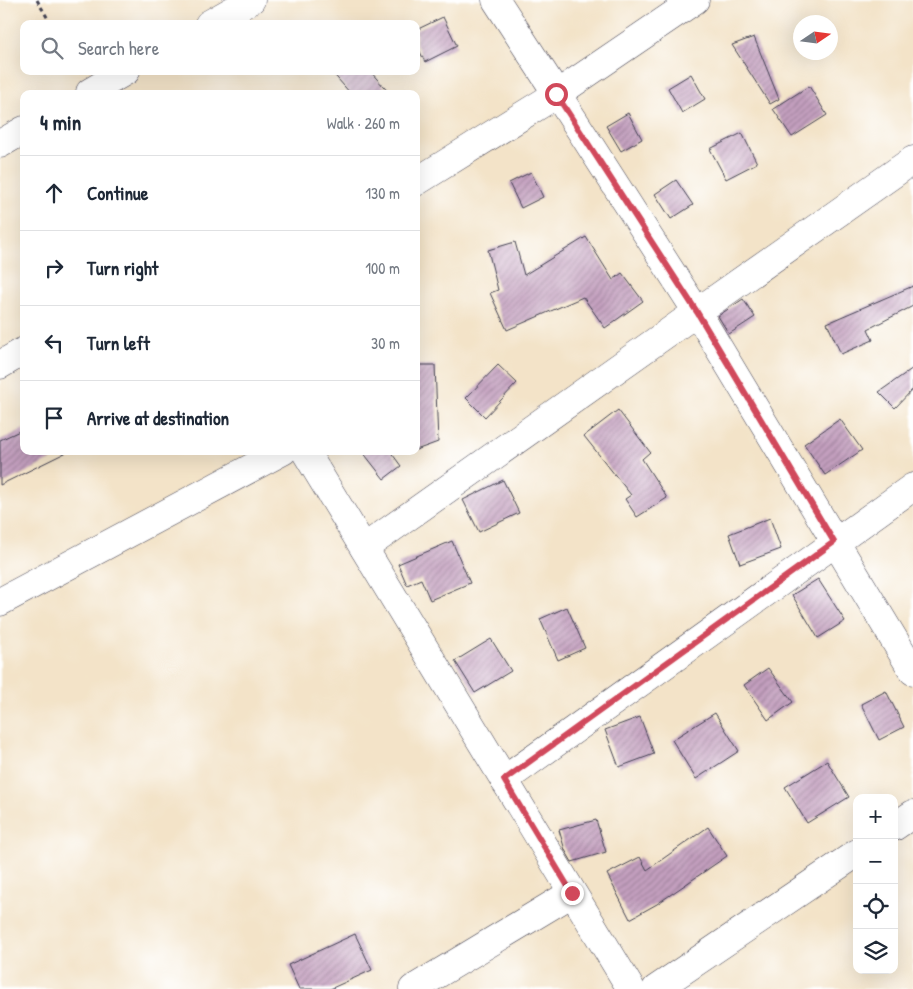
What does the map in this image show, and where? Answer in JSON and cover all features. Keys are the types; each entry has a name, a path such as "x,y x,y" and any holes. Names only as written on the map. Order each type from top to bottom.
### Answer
{"street":[{"path":"216,20 251,0"},
{"path":"496,0 697,312 913,671"},
{"path":"420,179 556,94 695,0"},
{"path":"94,90 119,75"},
{"path":"0,144 20,132"},
{"path":"364,548 913,160"},
{"path":"0,365 20,353"},
{"path":"0,602 276,455"},
{"path":"307,455 631,989"},
{"path":"504,780 913,487"},
{"path":"898,824 913,814"},
{"path":"656,989 853,856"},
{"path":"413,989 572,893"}],"path":[{"path":"37,0 49,20"}],"building":[{"path":"443,17 457,46 425,62 420,52 420,28"},
{"path":"754,37 779,99 770,104 732,45"},
{"path":"691,74 705,99 682,113 668,88"},
{"path":"334,75 373,75 387,90 348,90"},
{"path":"809,86 827,115 792,137 773,109"},
{"path":"628,113 642,139 621,151 606,126"},
{"path":"742,133 757,163 726,179 710,149"},
{"path":"531,172 543,197 521,208 509,183"},
{"path":"676,180 693,205 671,219 655,194"},
{"path":"586,237 613,280 622,273 643,301 605,328 583,297 507,330 490,293 498,290 488,250 515,242 524,275"},
{"path":"913,286 913,306 868,329 873,340 841,354 827,323"},
{"path":"743,299 755,317 729,334 718,316"},
{"path":"420,365 435,365 438,442 420,449"},
{"path":"498,365 517,383 485,417 466,398"},
{"path":"913,368 913,389 895,408 879,392"},
{"path":"618,410 650,452 642,459 667,498 637,517 625,499 631,495 584,436"},
{"path":"840,419 862,450 825,475 804,444"},
{"path":"20,431 20,455 61,455 0,485 0,440"},
{"path":"365,455 393,455 401,466 384,479"},
{"path":"503,480 519,513 479,532 463,500"},
{"path":"770,518 781,549 740,564 729,534"},
{"path":"452,541 470,583 430,600 421,579 407,585 398,564"},
{"path":"818,579 845,621 818,638 792,595"},
{"path":"567,607 585,648 558,660 540,619"},
{"path":"491,639 511,671 475,693 455,661"},
{"path":"768,668 793,702 768,720 744,685"},
{"path":"886,691 904,727 879,740 861,704"},
{"path":"715,713 739,751 696,779 672,740"},
{"path":"640,717 654,754 619,767 605,730"},
{"path":"827,761 849,797 807,823 785,787"},
{"path":"596,820 606,852 572,862 565,850 559,830"},
{"path":"708,827 727,856 657,904 630,919 607,874 640,857 647,870"},
{"path":"355,934 372,970 330,989 299,989 288,965"}],"route":[{"path":"556,94 697,312 834,542 504,780 572,893"}]}
